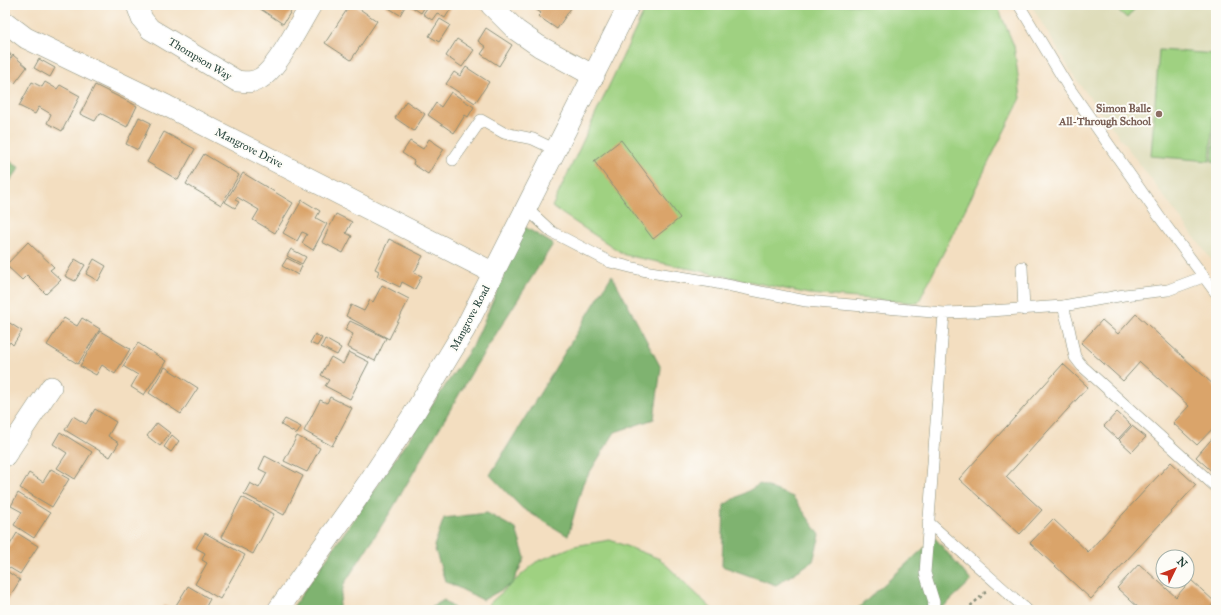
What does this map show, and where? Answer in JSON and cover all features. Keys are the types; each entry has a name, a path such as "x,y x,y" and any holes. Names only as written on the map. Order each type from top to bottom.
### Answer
{"street":[{"name":"Thompson Way","path":"137,5 142,19 150,29 237,81 250,83 261,78 272,69 311,5"},
{"path":"491,5 516,30 539,46 594,76"},
{"name":"Mangrove Road","path":"278,610 370,480 413,415 466,329 629,5"},
{"name":"Mangrove Drive","path":"5,22 26,38 167,106 494,273"},
{"path":"5,456 51,387"}],"lane":[{"path":"1019,5 1067,85 1203,277 1216,293"},
{"path":"453,160 481,120 504,133 533,139 556,150"},
{"path":"526,208 552,232 610,262 650,272 712,282 806,301 944,313 1024,310 1063,306 1124,295 1168,290 1203,277"},
{"path":"1022,267 1024,310"},
{"path":"1063,306 1070,328 1074,357 1082,366 1216,487"},
{"path":"933,610 934,602 925,573 944,313"},
{"path":"928,522 1026,610"}],"path":[{"path":"966,610 996,582"}],"shaded area":[{"name":"Simon Balle All-Through School","path":"1031,5 1216,5 1216,266 1075,78"}],"green space":[{"path":"647,5 997,5 1014,46 1021,98 918,303 809,294 625,255 552,207"},
{"path":"1112,5 1138,5 1127,18"},
{"path":"1159,50 1216,54 1216,79 1210,161 1151,156"},
{"path":"1216,109 1216,162 1212,161"},
{"path":"5,158 20,168 5,187"},
{"path":"525,227 553,244 475,367 391,511 344,584 338,610 291,610 474,344"},
{"path":"612,275 661,368 654,419 615,432 583,483 568,536 522,508 490,475"},
{"path":"760,484 793,497 820,535 813,561 776,585 722,566 724,505"},
{"path":"487,513 516,529 525,558 512,584 483,600 445,581 434,546 444,518"},
{"path":"935,538 971,581 940,610 856,610"},
{"path":"610,540 660,559 713,610 485,610 490,603 536,562 574,546"},
{"path":"444,600 456,610 427,610"}],"building":[{"path":"261,5 295,5 283,24 259,8"},
{"path":"350,5 354,5 377,21 351,60 325,43"},
{"path":"384,5 406,5 400,15"},
{"path":"413,5 426,5 421,13 412,7"},
{"path":"429,5 453,5 445,18 437,13 432,20 423,14"},
{"path":"529,5 573,5 557,29 538,16 541,13"},
{"path":"440,19 450,25 439,42 429,36"},
{"path":"486,28 512,45 499,66 481,54 486,47 478,41"},
{"path":"457,39 474,50 462,67 446,56"},
{"path":"5,47 11,55 5,60"},
{"path":"13,55 27,67 15,83 5,74 5,66"},
{"path":"39,59 55,68 50,77 34,68"},
{"path":"466,67 489,82 475,103 446,84 454,72 460,76"},
{"path":"32,82 42,87 45,82 57,89 60,85 80,96 62,131 47,123 51,114 39,107 35,114 19,106"},
{"path":"95,85 137,106 127,127 100,113 95,121 80,114"},
{"path":"451,92 474,107 468,117 465,115 454,133 428,115 436,103 441,107"},
{"path":"406,101 425,114 414,131 395,118"},
{"path":"139,117 151,123 138,150 126,144"},
{"path":"164,132 195,149 178,180 147,162"},
{"path":"429,139 444,149 428,174 413,164 414,161 402,153 410,141 423,149"},
{"path":"621,140 680,218 653,239 594,161"},
{"path":"204,154 239,175 221,205 186,184"},
{"path":"243,173 293,203 275,233 253,220 259,210 237,197 235,200 239,202 235,208 225,202"},
{"path":"302,200 320,211 316,218 327,224 313,250 302,243 307,234 302,232 297,241 283,233"},
{"path":"336,214 352,222 346,233 352,236 343,253 322,242"},
{"path":"389,239 423,256 414,273 422,276 415,289 402,282 400,287 377,276 379,271 375,269"},
{"path":"28,242 54,267 50,270 61,280 46,294 27,275 22,280 6,265"},
{"path":"291,249 306,257 302,264 287,256"},
{"path":"287,258 302,266 298,275 282,266"},
{"path":"75,259 85,265 75,281 65,276"},
{"path":"94,259 106,266 98,281 86,274"},
{"path":"382,285 409,299 389,339 346,316 351,305 364,311 370,300 373,302"},
{"path":"1136,314 1216,387 1216,425 1197,445 1173,423 1189,406 1140,362 1123,381 1081,343 1102,320 1118,334"},
{"path":"64,318 77,326 82,318 100,329 78,364 47,345"},
{"path":"5,320 22,331 13,345 10,342 5,349"},
{"path":"350,321 386,338 375,361 347,347 353,334 345,330"},
{"path":"100,331 130,349 115,374 102,365 96,375 80,366"},
{"path":"315,334 322,338 317,346 310,343"},
{"path":"325,339 341,348 337,355 321,347"},
{"path":"138,343 166,361 144,395 131,387 138,375 123,366"},
{"path":"349,352 369,362 350,399 325,386 329,380 321,375 331,357 343,364"},
{"path":"1063,364 1088,387 1006,477 1042,510 1020,534 959,479"},
{"path":"165,367 198,388 181,414 149,393"},
{"path":"330,397 352,408 332,446 304,431 320,400 327,403"},
{"path":"95,409 116,422 108,436 119,443 110,457 65,430 73,416 86,424"},
{"path":"1117,412 1131,425 1118,439 1104,426"},
{"path":"285,419 301,427 297,434 281,425"},
{"path":"157,423 170,433 160,446 147,436"},
{"path":"1132,426 1146,437 1132,452 1119,440"},
{"path":"60,432 92,452 75,479 57,468 67,453 53,444"},
{"path":"1216,434 1216,475 1196,457"},
{"path":"172,435 179,441 171,452 164,447"},
{"path":"297,436 320,448 307,472 284,461"},
{"path":"265,456 303,476 284,515 244,494 250,483 259,488 267,473 259,469"},
{"path":"1171,462 1196,485 1091,599 1030,543 1053,519 1088,552"},
{"path":"51,469 69,479 52,507 20,488 29,473 43,482"},
{"path":"18,493 50,513 34,538 14,525 22,512 11,506"},
{"path":"242,497 274,514 253,554 221,537"},
{"path":"17,533 38,546 20,574 5,565 5,546 8,548"},
{"path":"205,533 245,555 220,599 195,584 207,563 202,560 205,553 196,548"},
{"path":"1139,564 1155,578 1155,589 1167,589 1176,597 1183,589 1195,589 1195,584 1215,602 1208,610 1141,610 1117,588"},
{"path":"5,570 20,580 5,604"},
{"path":"188,586 210,599 204,610 173,610"},
{"path":"164,605 172,610 162,610"}],"place":[{"name":"Simon Balle All-Through School","path":"1159,114"}]}
